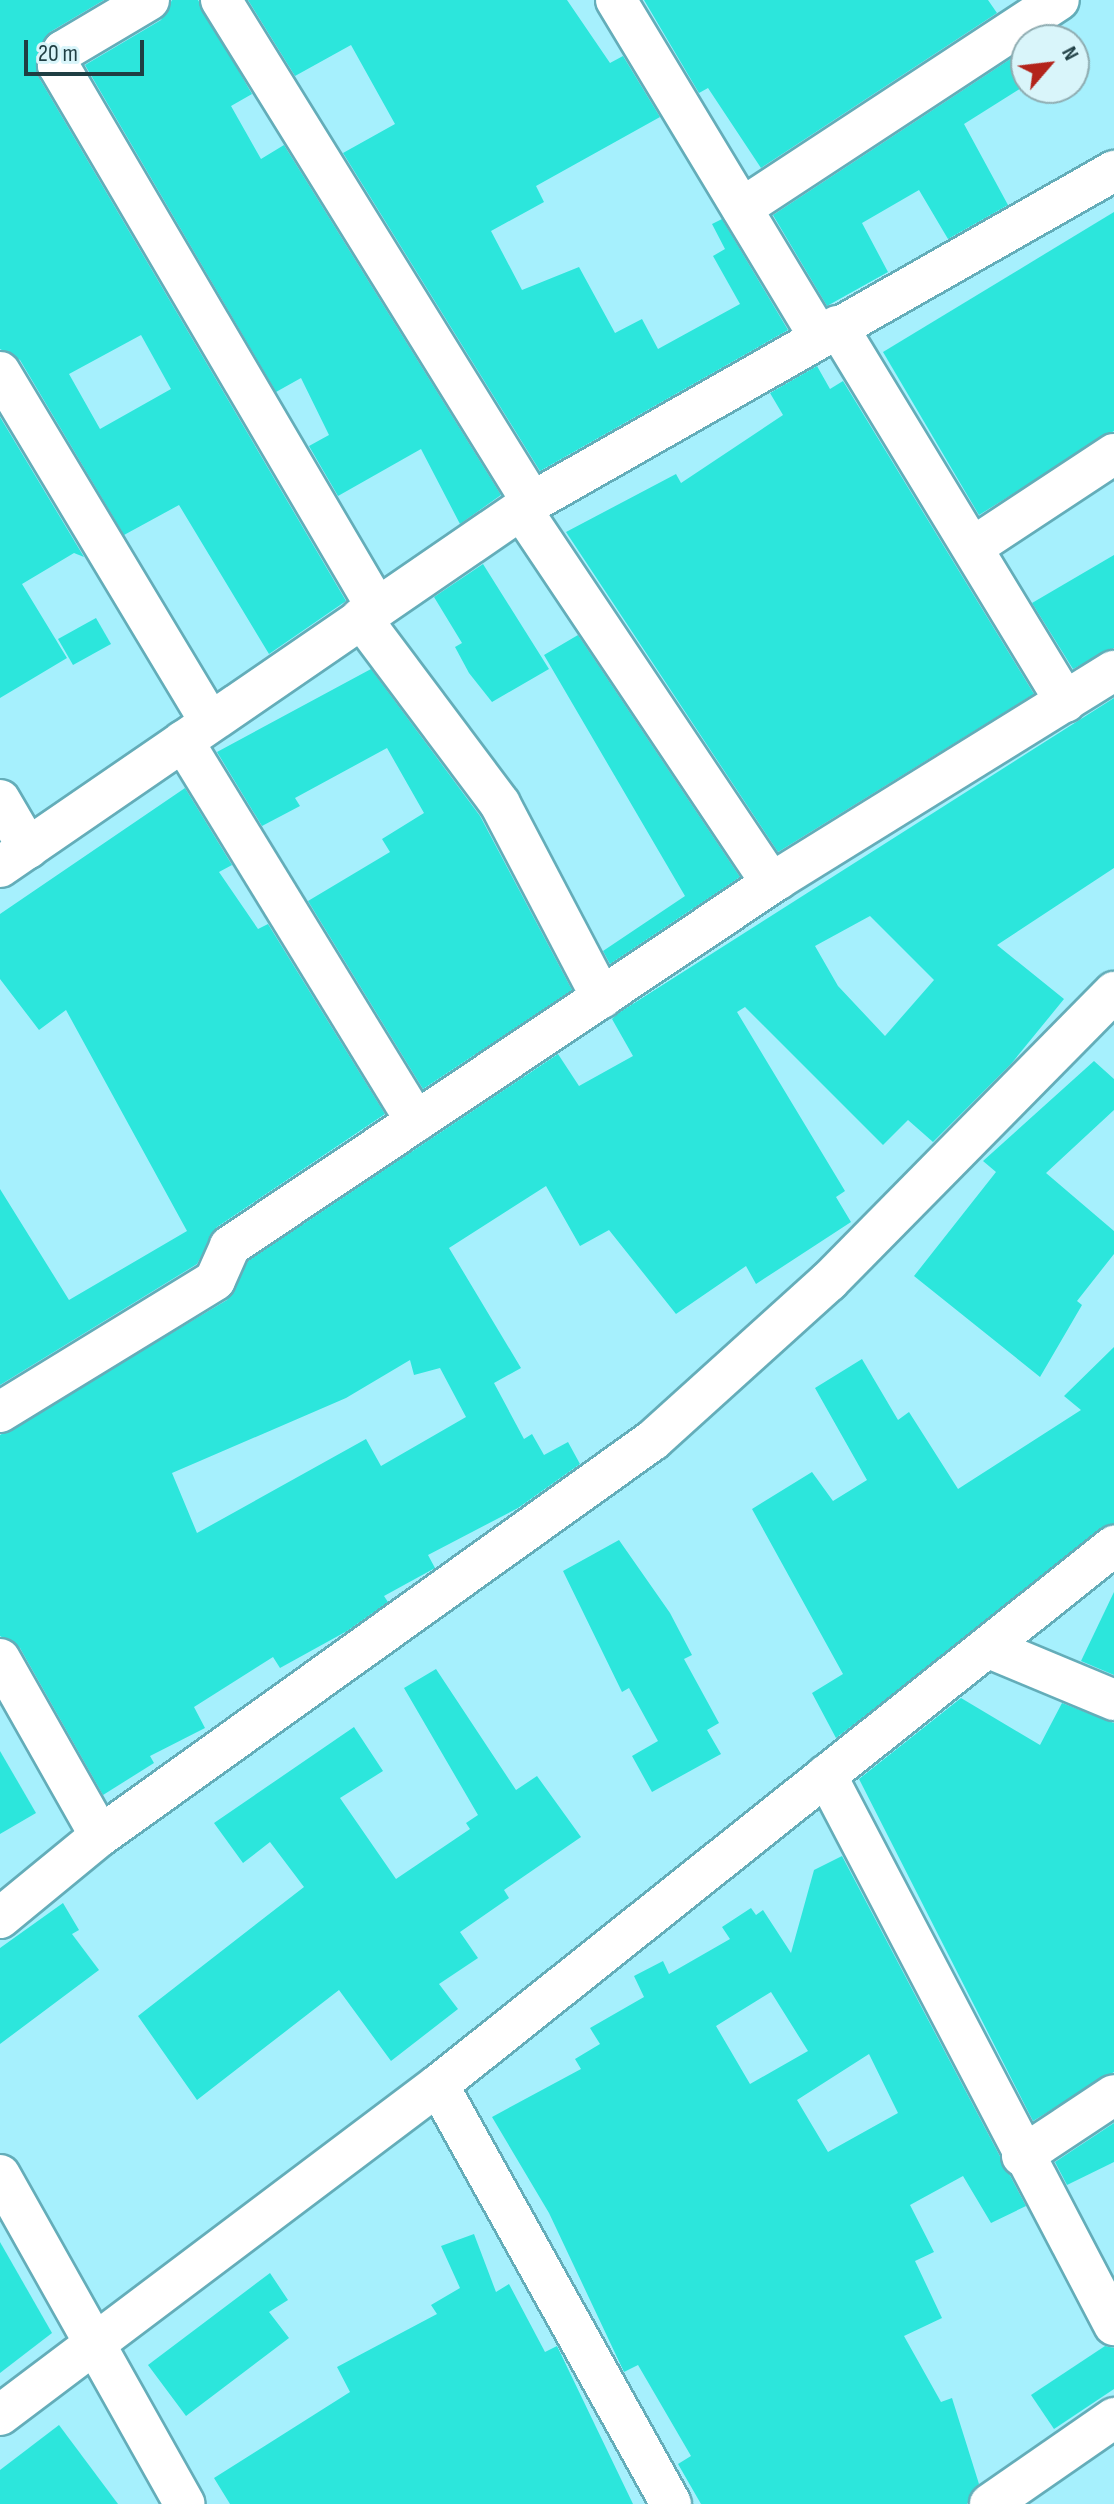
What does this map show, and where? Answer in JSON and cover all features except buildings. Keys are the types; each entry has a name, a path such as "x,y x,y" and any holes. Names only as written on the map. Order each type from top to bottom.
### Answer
{"street":[{"path":"149,0 63,51 58,65 369,613 500,804 602,998"},
{"path":"221,0 526,506 764,872 778,879"},
{"path":"616,0 742,208 973,547 1066,702"},
{"path":"742,208 1059,0"},
{"path":"0,800 14,858 526,506 828,331 1114,171"},
{"path":"0,372 197,732 416,1121"},
{"path":"973,547 1114,454"},
{"path":"0,1412 215,1280 230,1246 778,879 1114,671"},
{"path":"0,1918 100,1836 653,1440 829,1281 1114,992"},
{"path":"0,2415 438,2085 1114,1546"},
{"path":"989,1648 1114,1700"},
{"path":"0,1659 100,1836"},
{"path":"826,1775 1022,2156 1114,2325"},
{"path":"438,2085 671,2504"},
{"path":"1022,2156 1114,2095"},
{"path":"0,2175 185,2504"},
{"path":"990,2504 1114,2418"}]}
